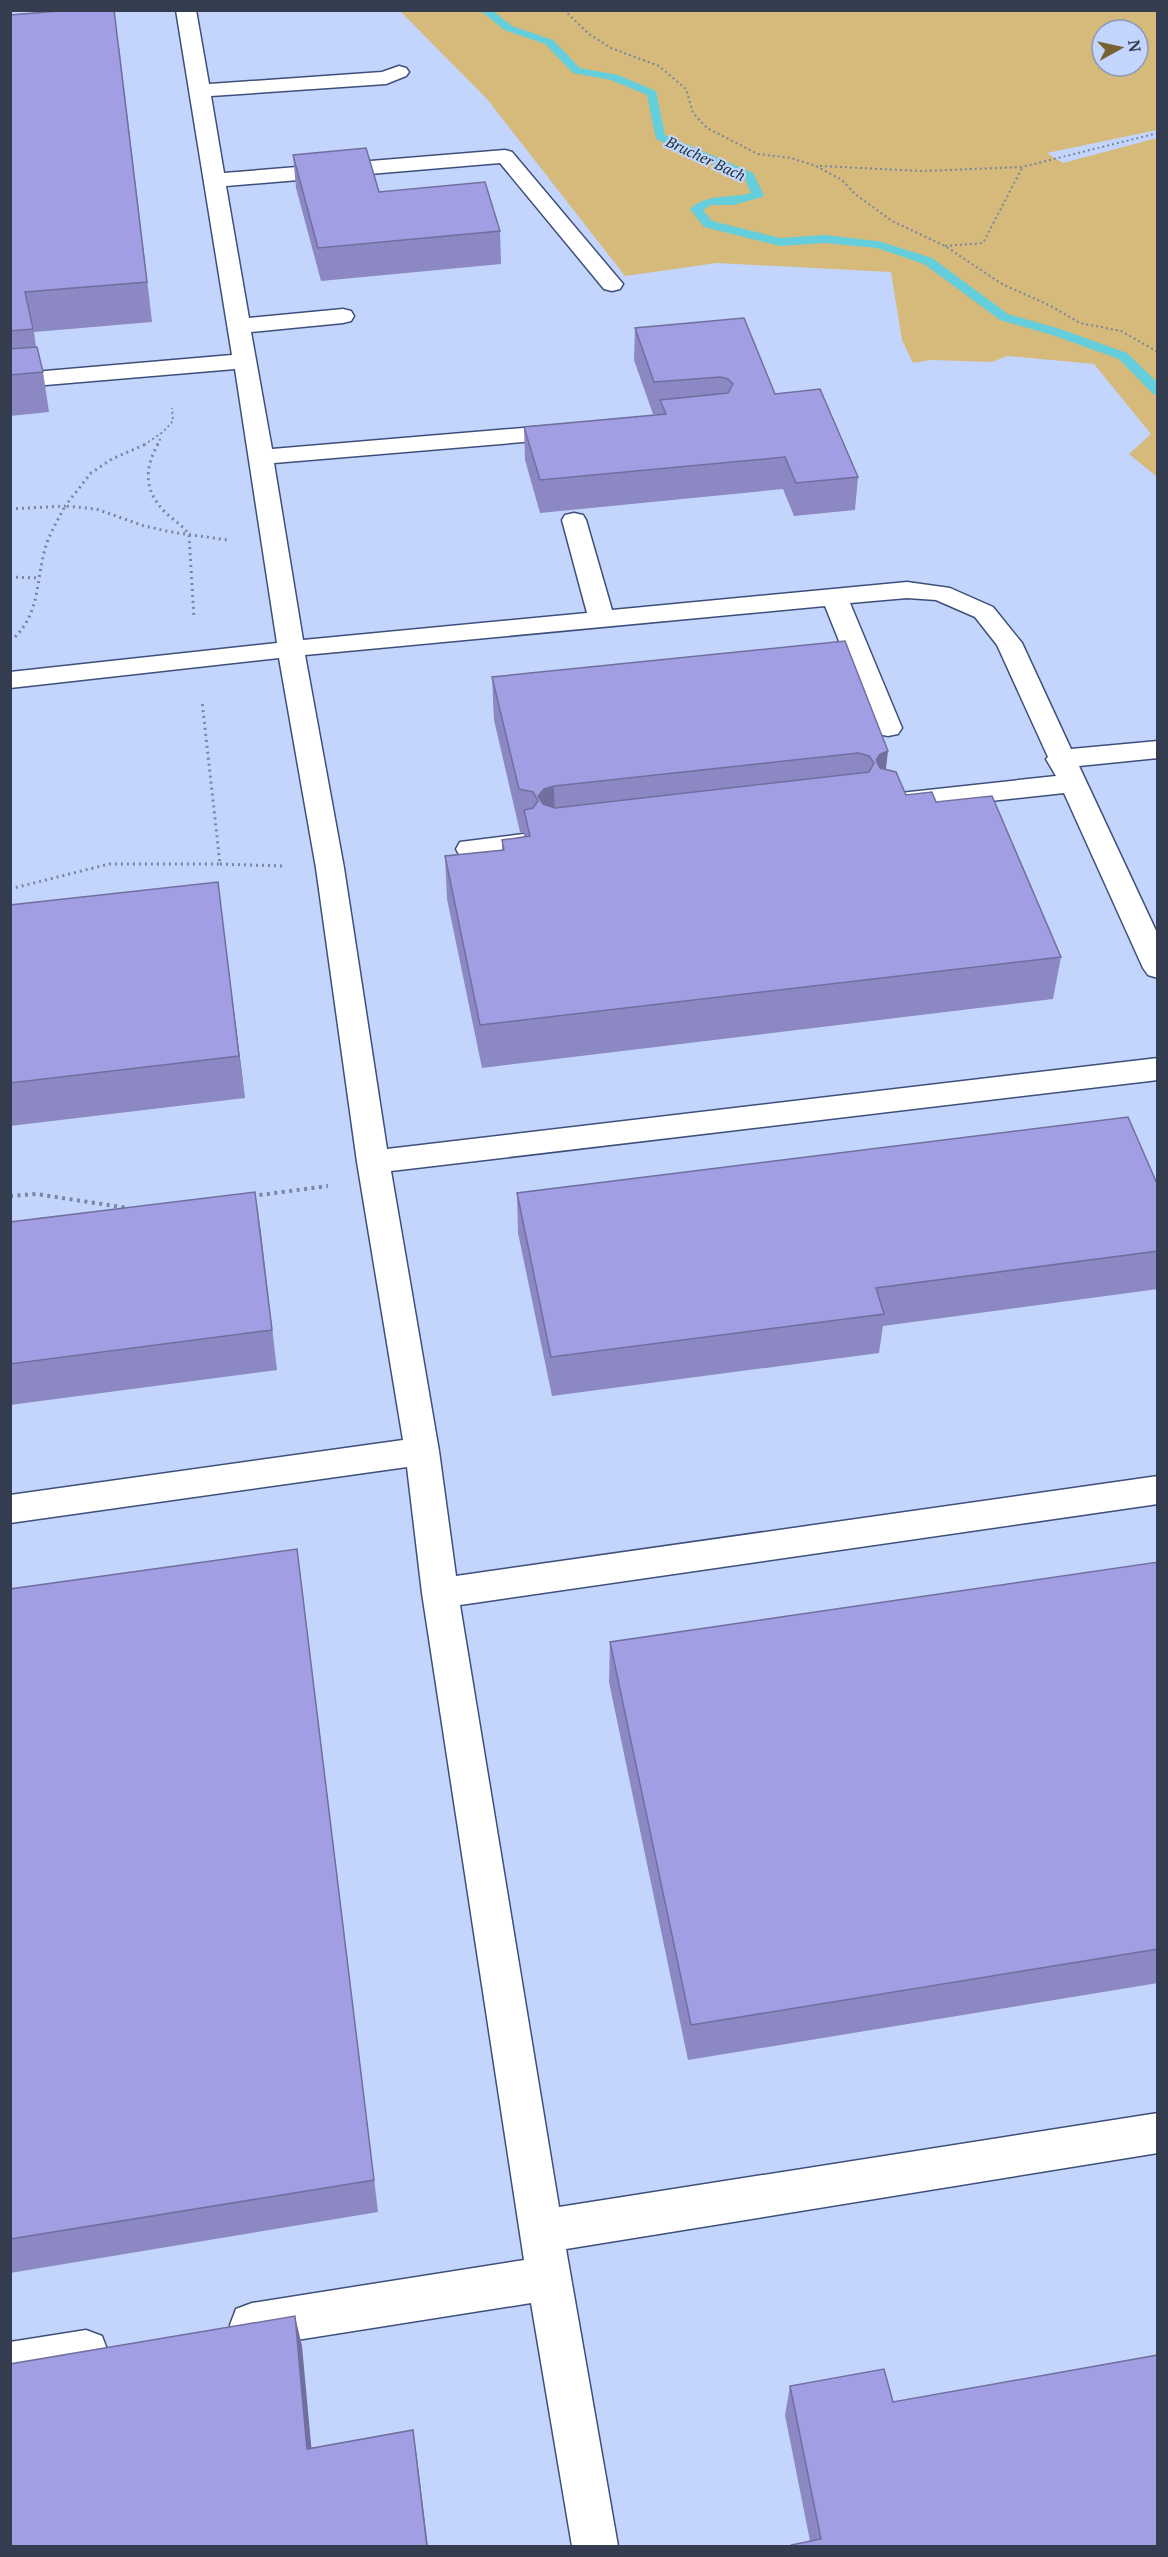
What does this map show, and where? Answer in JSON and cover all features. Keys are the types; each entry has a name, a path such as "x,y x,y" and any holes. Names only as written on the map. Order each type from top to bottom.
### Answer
{"lane":[{"path":"186,10 216,180 291,649 330,868 374,1171 422,1451 440,1593 549,2278 595,2547"},
{"path":"201,91 386,78 399,72"},
{"path":"216,180 505,156 612,284"},
{"path":"239,326 343,316"},
{"path":"10,381 245,361"},
{"path":"261,457 590,429"},
{"path":"574,520 602,618"},
{"path":"10,680 602,618 907,590 941,593 984,612 1009,643 1158,968"},
{"path":"835,598 888,728"},
{"path":"887,804 1066,771 1158,749"},
{"path":"470,849 522,843"},
{"path":"374,1171 1158,1069"},
{"path":"10,1509 422,1451"},
{"path":"440,1593 1158,1490"},
{"path":"543,2231 1158,2133"},
{"path":"210,2332 549,2278"},
{"path":"10,2364 128,2345"}],"path":[{"path":"564,10 589,34 611,48 659,66 686,89 693,113 707,128 758,154 791,158 816,166 842,180 855,194 892,221 945,246 1002,284 1052,306 1080,323 1121,331 1158,352"},
{"path":"816,166 922,171 1022,167 1158,133"},
{"path":"945,246 983,243 1022,167"},
{"path":"166,367 173,422 150,455 146,483 151,494 166,513 181,524 189,535 197,659 220,864"},
{"path":"10,640 21,631 36,607 44,552 65,506 95,470 147,446 162,436"},
{"path":"10,509 65,506 96,509 144,526 189,535 238,541 274,538"},
{"path":"10,577 40,578"},
{"path":"10,889 109,864 220,864 330,868"},
{"path":"248,1196 374,1171"},
{"path":"10,1197 36,1194 132,1209"}],"shaded area":[{"path":"400,11 1157,11 1157,130 1047,153 1063,163 1157,138 1157,477 1129,454 1151,434 1094,364 1007,356 992,362 930,360 913,363 902,340 891,272 717,263 625,276 487,99"}],"building":[{"path":"72,10 114,10 147,282 25,292 33,329 10,331 10,15"},
{"path":"366,148 379,192 485,182 500,231 318,248 293,155"},
{"path":"744,318 775,394 820,389 858,477 796,483 785,457 540,480 524,427 666,414 660,400 728,393 733,384 728,379 720,377 654,382 635,328"},
{"path":"37,347 43,372 10,375 10,349"},
{"path":"845,641 888,751 880,754 876,760 880,768 896,772 906,795 932,792 936,802 992,796 1061,957 480,1025 445,856 504,850 502,840 530,836 524,810 533,808 538,801 533,792 519,789 492,677","holes":["858,753 869,756 874,763 869,772 555,808 543,804 538,796 544,789 554,786"]},
{"path":"218,882 239,1056 10,1083 10,905"},
{"path":"1128,1117 1158,1186 1158,1251 876,1288 884,1314 551,1357 517,1193"},
{"path":"255,1192 272,1330 10,1364 10,1222"},
{"path":"297,1549 374,2180 10,2239 10,1589"},
{"path":"1158,1562 1158,1949 691,2025 610,1642"},
{"path":"295,2316 307,2449 413,2430 427,2547 10,2547 10,2364"},
{"path":"1158,2355 1158,2547 791,2547 791,2545 821,2539 790,2386 884,2369 893,2402"}],"waterway":[{"name":"Brucher Bach","path":"485,10 508,28 549,42 577,71 614,77 652,93 660,137 749,175 758,195 733,201 708,201 696,209 708,224 780,242 824,239 878,245 928,261 1004,317 1056,332 1123,356 1158,391"}]}
